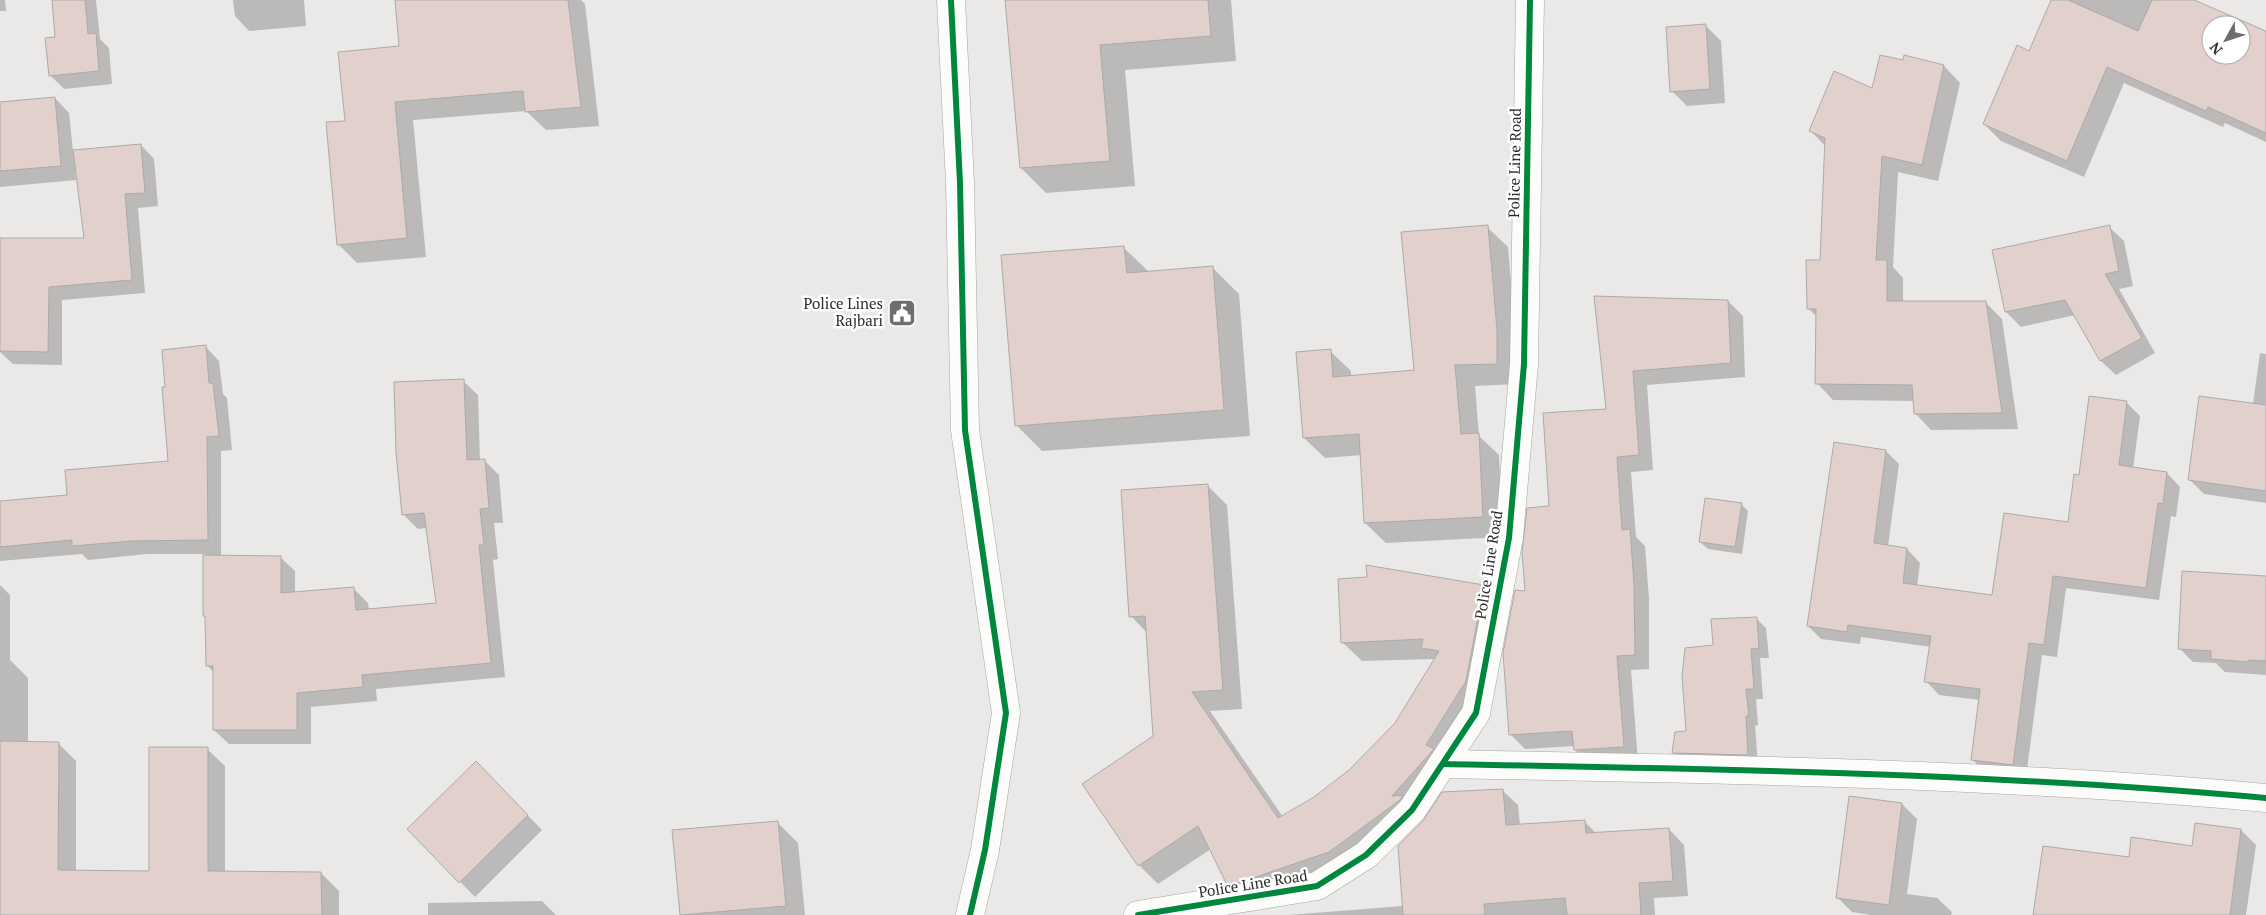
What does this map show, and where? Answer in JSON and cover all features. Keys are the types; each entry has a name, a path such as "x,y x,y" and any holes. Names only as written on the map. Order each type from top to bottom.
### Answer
{"street":[{"path":"951,0 960,183 965,430 1006,713 985,850 970,915"},
{"name":"Police Line Road","path":"1138,915 1317,886 1366,855 1412,810 1476,713 1509,538 1524,364 1530,0"},
{"path":"1443,764 1860,772 2159,788 2266,798"}],"building":[{"path":"52,0 85,0 88,34 96,33 99,71 49,76 45,38 55,37"},
{"path":"395,0 568,0 581,107 525,112 523,91 395,102 407,238 337,245 326,122 345,121 338,52 399,46"},
{"path":"1005,0 1208,0 1211,36 1100,45 1110,161 1020,168"},
{"path":"2051,0 2068,0 2138,31 2152,0 2194,0 2229,15 2201,15 2201,65 2251,65 2251,25 2266,31 2266,133 2208,107 2206,111 2107,67 2067,161 1983,124 2017,45 2029,51"},
{"path":"1706,24 1710,89 1670,92 1666,27"},
{"path":"1880,55 1903,60 1904,55 1944,65 1922,165 1882,156 1876,260 1887,260 1887,301 1986,301 2002,413 1914,414 1912,385 1815,384 1816,309 1807,309 1806,260 1820,260 1825,138 1809,131 1834,71 1872,88"},
{"path":"55,97 61,166 0,171 0,102"},
{"path":"141,144 145,193 125,194 132,280 49,287 48,352 0,351 0,238 84,238 73,150"},
{"path":"1488,225 1497,330 1497,364 1455,365 1461,434 1479,433 1483,517 1364,523 1359,434 1303,438 1296,352 1331,349 1333,377 1414,370 1401,232"},
{"path":"2110,225 2119,271 2105,274 2142,338 2100,361 2065,300 2005,312 1992,250"},
{"path":"1124,246 1127,273 1213,266 1224,410 1015,426 1001,255"},
{"path":"1594,296 1728,300 1731,363 1633,371 1639,455 1617,457 1622,530 1630,529 1634,584 1635,655 1617,656 1624,747 1574,750 1572,731 1509,735 1503,653 1515,590 1525,591 1522,552 1527,508 1549,506 1543,413 1606,409"},
{"path":"206,345 209,383 213,383 219,436 207,437 208,540 132,541 72,546 72,540 0,547 0,501 67,495 65,470 168,461 162,387 165,387 162,350"},
{"path":"464,379 467,460 485,459 489,508 480,509 484,545 479,545 491,663 362,675 363,687 297,693 297,730 213,730 213,666 206,666 205,616 203,616 203,555 281,556 281,593 354,587 356,610 436,603 424,513 402,515 396,452 394,382"},
{"path":"2089,396 2127,401 2119,465 2167,472 2163,504 2158,503 2146,588 2053,576 2044,645 2029,643 2013,765 1971,760 1980,689 1924,682 1931,636 1848,625 1847,632 1807,626 1834,442 1886,450 1874,543 1907,548 1903,583 1992,595 2004,513 2068,522 2074,474 2079,475"},
{"path":"2199,396 2266,405 2266,491 2188,480"},
{"path":"1208,484 1223,690 1192,692 1278,818 1314,797 1349,770 1395,723 1439,651 1421,648 1423,639 1341,643 1338,579 1367,577 1366,565 1484,585 1466,681 1426,745 1434,749 1392,796 1403,795 1400,800 1329,852 1227,885 1198,826 1138,866 1082,784 1153,736 1145,616 1129,617 1121,490"},
{"path":"1705,498 1742,503 1735,547 1699,542"},
{"path":"2182,571 2266,576 2266,661 2249,660 2249,662 2211,659 2211,651 2178,649"},
{"path":"1757,617 1759,648 1751,649 1754,689 1746,689 1749,716 1746,716 1748,755 1672,753 1675,732 1686,731 1682,676 1685,648 1713,645 1711,619"},
{"path":"0,741 59,742 58,870 149,871 149,747 208,747 208,871 321,872 322,915 0,915"},
{"path":"476,761 528,815 459,883 407,829"},
{"path":"1503,789 1506,825 1585,820 1586,833 1669,828 1673,881 1639,883 1641,915 1567,915 1565,898 1484,904 1485,915 1403,915 1398,846 1423,821 1442,792"},
{"path":"1849,796 1902,803 1889,905 1836,898"},
{"path":"778,821 786,906 680,915 672,830"},
{"path":"2195,823 2241,829 2230,915 2033,915 2043,846 2129,857 2131,837 2192,846"}],"cycle path":[{"path":"951,0 960,183 965,430 1006,713 985,850 970,915"},
{"path":"1138,915 1317,886 1366,855 1412,810 1476,713 1509,538 1524,364 1530,0"},
{"path":"1443,764 1752,770 1957,778 2060,783 2266,798"}],"place":[{"name":"Police Lines Rajbari","path":"902,313"}]}
